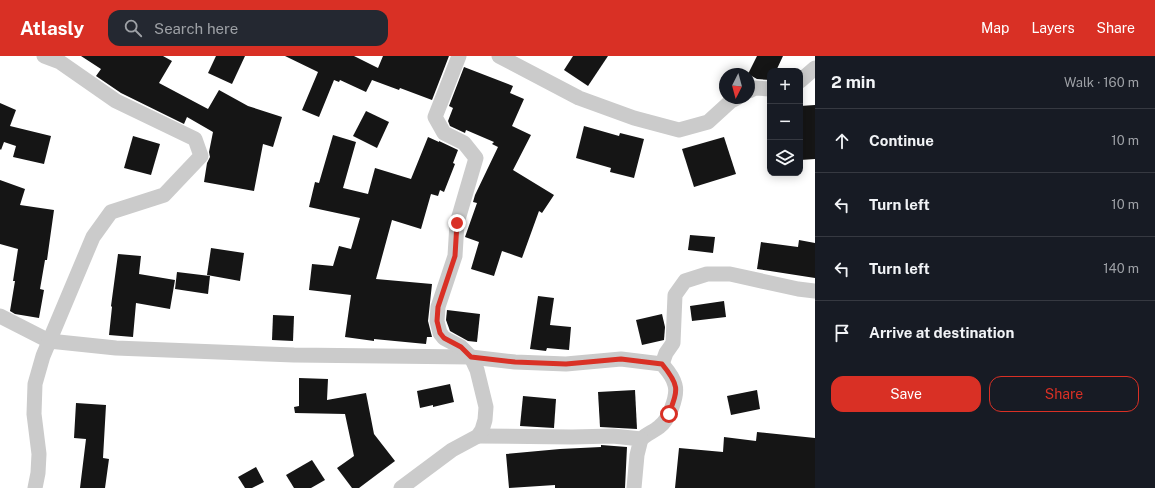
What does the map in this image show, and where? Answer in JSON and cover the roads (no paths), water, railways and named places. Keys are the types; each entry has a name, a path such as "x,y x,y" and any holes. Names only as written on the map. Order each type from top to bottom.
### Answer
{"street":[{"path":"35,488 38,473 39,454 34,414 35,384 42,356 93,236 111,212 164,194 201,156 195,139 116,101 60,62 44,56"},
{"path":"401,488 452,450 478,436 482,430 485,420 486,407 477,370 471,357 461,347 444,338 440,333 437,321 438,307 455,256 457,223 476,158 464,143 444,133 435,117 459,56"},
{"path":"499,56 579,98 634,118 679,130 708,122 728,104"},
{"path":"803,78 815,68"},
{"path":"755,88 767,89"},
{"path":"662,364 666,353 673,343 675,295 685,281 707,274 730,274 798,289 815,290"},
{"path":"0,316 49,341 116,348 232,353 471,357 529,363 566,364 621,359 662,364 673,377 676,385 676,393 669,414 660,426 641,438 614,436 478,436"},
{"path":"634,488 637,455 641,438"}]}
